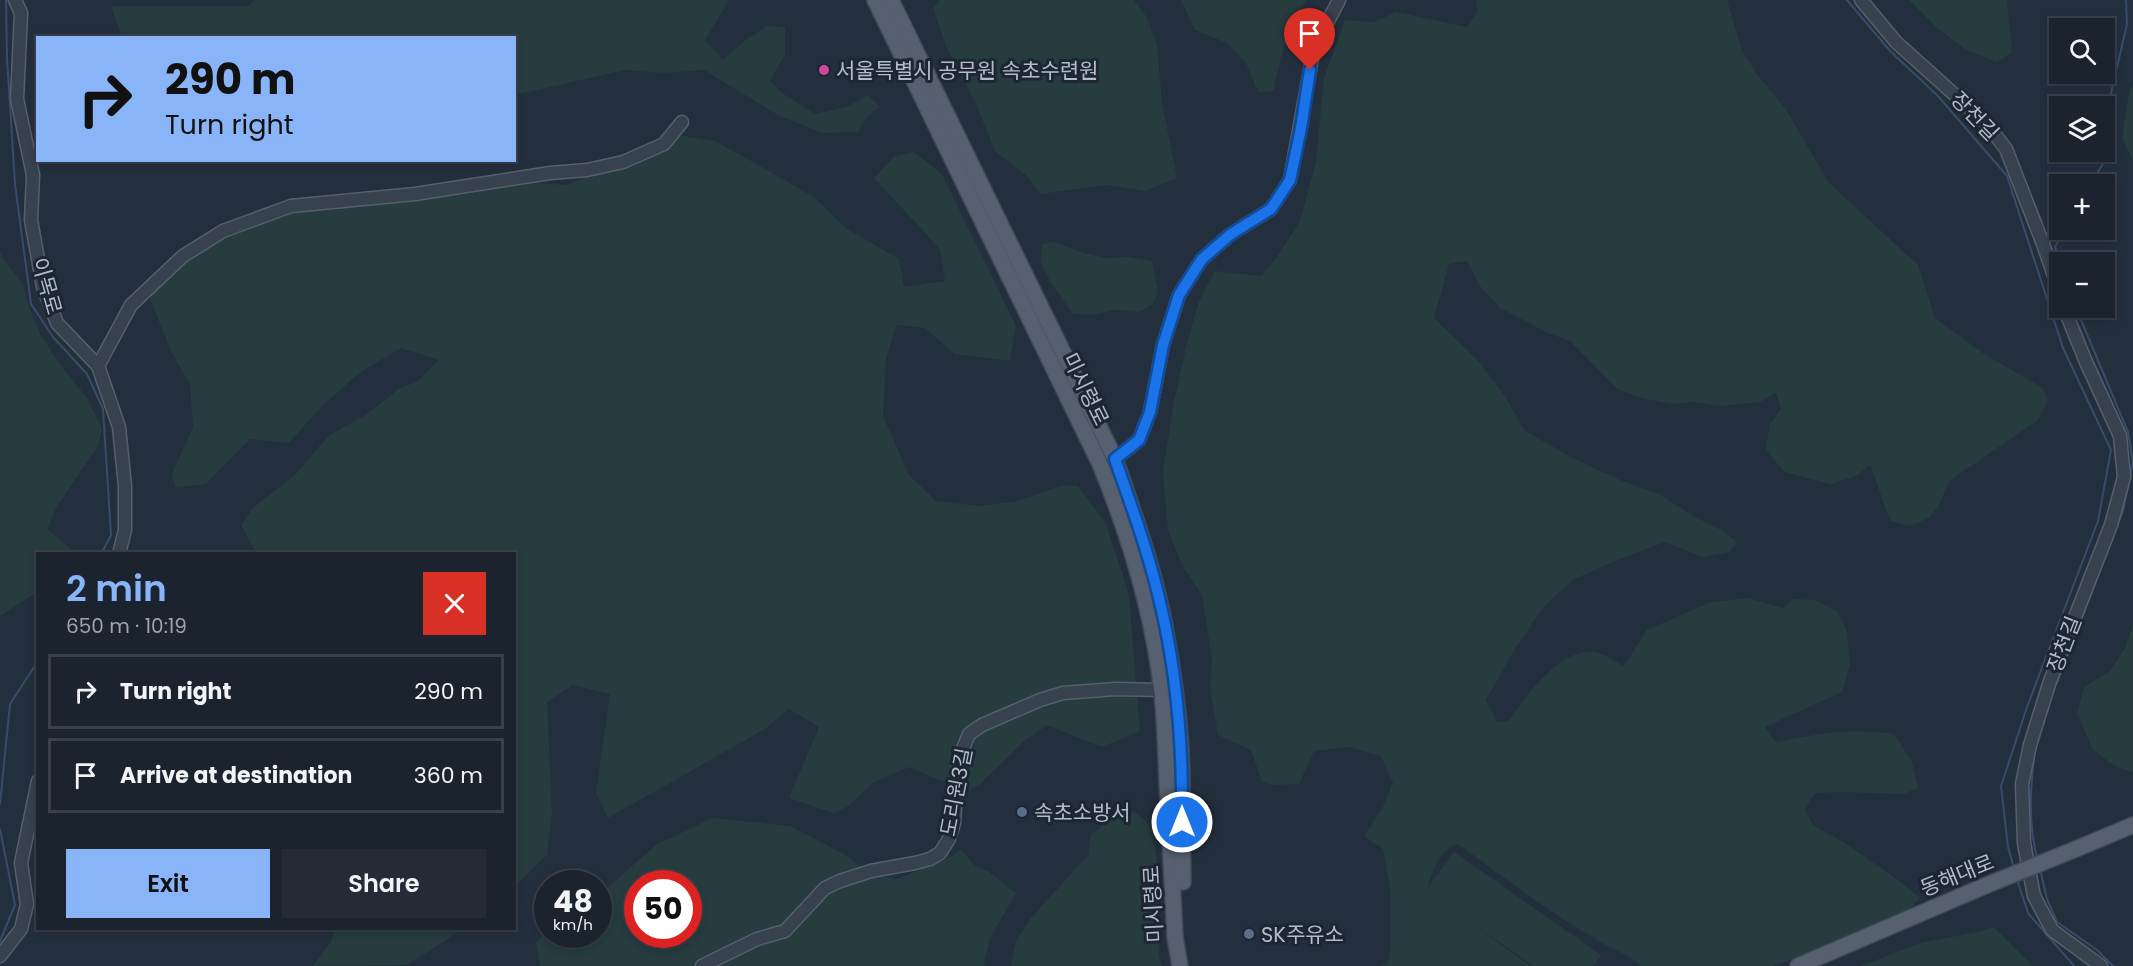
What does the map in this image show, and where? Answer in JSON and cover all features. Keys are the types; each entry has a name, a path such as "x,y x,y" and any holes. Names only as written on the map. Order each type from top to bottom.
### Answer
{"main road":[{"name":"미시령로","path":"875,0 1100,465 1113,496 1139,575 1149,611 1162,690 1175,937 1180,966"},
{"name":"미시령로","path":"891,0 1115,459 1146,552 1168,643 1180,741 1183,914 1189,966"},
{"path":"2072,855 2133,825"},
{"path":"1988,889 2072,855 2133,835"},
{"name":"동해대로","path":"1798,966 1988,889"},
{"name":"동해대로","path":"1814,966 1988,889"}],"street":[{"name":"이목로","path":"15,0 21,13 17,99 33,175 31,220 44,287 57,322 98,366 118,427 125,486 125,530 120,552"},
{"path":"1100,465 1115,459 1139,440 1150,412 1163,345 1179,295 1202,259 1231,234 1271,209 1290,180 1314,48 1339,0"},
{"name":"장천길","path":"1861,0 1896,42 1986,123 2006,149 2049,262"},
{"path":"98,366 131,305 183,256 224,231 291,206 415,194 550,173 587,170 623,162 664,144 682,122"},
{"name":"장천길","path":"2068,318 2120,436 2124,477 2111,525 2050,681 2030,745 2022,784 2025,843 2034,896 2052,930 2101,966"},
{"name":"도리원3길","path":"702,966 757,939 785,931 825,888 871,871 930,859 940,853 949,839 954,823 957,761 969,734 982,725 1040,700 1063,693 1115,689 1162,690"},
{"path":"0,956 21,929 27,904 21,863 36,791"}],"green space":[{"path":"253,0 729,0 705,40 723,60 766,26 785,27 785,54 770,81 782,93 815,114 846,107 868,95 880,107 866,118 858,132 823,133 778,115 704,70 664,73 625,70 516,95 516,36 122,36 111,6 250,6"},
{"path":"940,0 1134,0 1146,16 1157,44 1162,103 1177,178 1145,191 1107,185 1040,194 1027,176 995,151 976,104 948,51 933,9"},
{"path":"1181,0 1307,0 1285,44 1274,91 1258,92 1246,63 1229,44 1195,30"},
{"path":"1476,0 1727,0 1742,51 1759,77 1785,108 1829,183 1918,265 1935,318 1987,356 2043,388 2048,401 2037,421 1949,481 1939,505 1929,518 1910,526 1891,521 1870,465 1856,476 1831,484 1784,472 1766,449 1770,424 1781,409 1776,393 1760,402 1720,406 1692,402 1673,404 1645,399 1617,389 1570,341 1548,333 1500,308 1480,286 1467,261 1449,264 1434,318 1480,363 1505,396 1525,431 1573,458 1622,481 1659,494 1693,516 1721,530 1737,542 1730,552 1703,557 1665,542 1572,580 1542,609 1513,652 1486,700 1497,722 1509,721 1545,676 1569,658 1581,653 1594,652 1624,666 1647,630 1711,602 1748,598 1783,608 1793,599 1815,600 1837,611 1847,631 1850,665 1842,692 1765,727 1776,742 1849,731 1894,734 1912,762 1918,788 1904,794 1815,793 1805,810 1813,825 1845,843 1920,898 1907,912 1834,946 1772,966 1641,966 1632,958 1565,920 1458,844 1441,856 1427,889 1454,852 1601,955 1593,966 1534,966 1470,922 1530,966 1380,966 1387,964 1390,956 1390,888 1383,849 1364,836 1382,809 1393,783 1381,756 1349,747 1314,751 1299,784 1272,785 1262,782 1251,750 1218,735 1210,687 1212,660 1202,595 1182,565 1168,530 1163,471 1174,401 1199,301 1215,271 1261,276 1277,257 1300,221 1316,161 1324,78 1345,20 1374,22 1396,12 1467,27 1478,11"},
{"path":"1909,0 2009,0 2007,2 2012,52 1997,62 1966,50 1935,26"},
{"path":"2133,85 2133,161 2122,138 2129,92"},
{"path":"677,135 715,141 771,172 815,198 847,229 899,259 904,287 945,281 940,249 874,178 895,156 914,152 942,174 1016,326 1010,361 955,354 925,328 896,325 886,359 883,416 909,475 936,501 979,506 1018,501 1063,485 1078,486 1106,524 1129,595 1140,731 1102,747 1047,725 1023,742 979,785 969,790 910,767 874,782 847,807 833,813 789,798 819,727 789,709 765,729 608,818 596,793 610,694 573,685 547,702 552,812 547,855 516,885 516,552 255,552 241,525 253,508 296,474 328,436 366,415 400,388 417,382 439,360 401,348 359,373 322,406 289,443 250,439 206,484 175,488 172,474 193,427 190,384 172,353 150,299 181,249 249,216 519,182 568,185 650,143"},
{"path":"1055,242 1084,253 1106,258 1129,257 1152,261 1158,292 1152,305 1139,312 1115,310 1091,315 1073,314 1051,283 1041,263 1042,244"},
{"path":"0,252 23,284 28,304 41,336 86,397 102,428 98,446 57,506 47,529 72,550 71,552 36,552 36,593 0,616"},
{"path":"2133,625 2133,772 2116,767 2093,750 2077,713 2084,687 2110,671 2125,648"},
{"path":"1135,812 1152,827 1157,862 1159,956 1162,966 1011,966 1016,941 1031,918 1088,855 1091,834 1113,818"},
{"path":"712,818 790,826 842,853 873,874 897,879 949,858 961,849 974,865 988,871 1016,893 990,938 984,966 540,966 537,948 612,948 612,884 624,873 624,948 702,948 702,870 628,870 656,845"},
{"path":"1994,927 2033,966 1861,966 1920,943"},
{"path":"334,930 461,930 407,965 313,966 331,942"}],"waterway":[{"path":"6,0 7,58 15,184 31,304 53,337 87,374 103,409 111,535 102,552"},
{"path":"1847,0 1891,52 1938,96 2007,176 2063,348 2111,450 2098,521 2027,707 2001,786 2008,847 2014,868"},
{"path":"2110,96 2127,24 2126,0"},
{"path":"2097,174 2104,162"},
{"path":"2057,252 2055,247 2059,240"},
{"path":"2080,318 2128,432 2133,462 2130,477"},
{"path":"2057,683 2123,511 2129,482"},
{"path":"0,804 10,704 36,664"},
{"path":"2042,725 2048,708"},
{"path":"2035,750 2031,804 2032,831 2037,858"},
{"path":"0,829 15,905 0,941"},
{"path":"2040,869 2047,899 2057,922 2097,950 2113,966"},
{"path":"2017,879 2028,913 2074,966"}],"place":[{"name":"서울특별시 공무원 속초수련원","path":"824,70"},
{"name":"속초소방서","path":"1022,812"},
{"name":"SK주유소","path":"1249,934"}],"route":[{"path":"1182,822 1179,730 1168,643 1146,552 1115,459 1139,440 1150,412 1163,345 1179,295 1202,259 1231,234 1271,209 1290,180 1310,70"}]}
